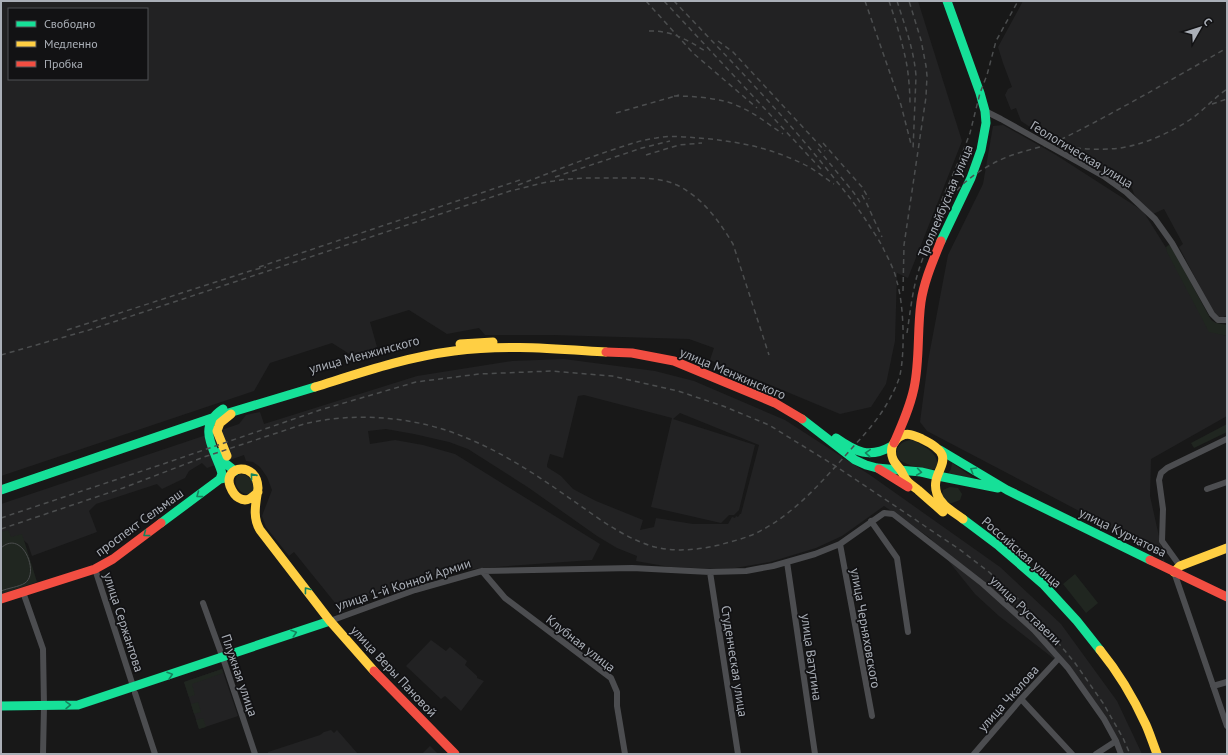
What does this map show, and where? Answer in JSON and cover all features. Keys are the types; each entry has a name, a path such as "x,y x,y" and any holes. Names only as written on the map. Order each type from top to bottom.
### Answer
{"main road":[{"name":"Троллейбусная улица","path":"893,445 906,416 914,388 917,366 921,302 929,272 942,238 971,178 979,156 986,123 985,111 980,93 947,1"},
{"name":"улица Менжинского","path":"1,484 399,355 453,345 479,342 517,341 564,343 642,349 658,352 688,361 770,396 806,417 843,447"},
{"name":"улица Менжинского","path":"225,411 236,411 401,361 454,351 517,347 632,353 674,361 754,394 804,420 843,447"},
{"path":"209,427 218,412 225,411"},
{"path":"191,422 198,426 213,428 225,411"},
{"path":"236,411 219,423 217,431 229,461 228,483 235,495 241,500 248,500 255,496 258,492"},
{"path":"906,416 908,426 918,438"},
{"name":"улица Менжинского","path":"1,490 191,422 209,427"},
{"path":"209,427 229,473"},
{"path":"209,427 229,473"},
{"path":"905,434 912,435 940,450 944,458 944,464 938,476 877,468 855,460 843,447 863,453 879,454 893,445 905,434"},
{"path":"893,445 891,454 894,462 907,481 943,512"},
{"name":"улица Курчатова","path":"940,450 1007,490 1177,569 1227,598"},
{"path":"877,468 904,484 943,512"},
{"name":"улица Веры Пановой","path":"229,473 247,470 254,476 258,484 255,514 256,523 260,530 330,621 369,666 455,754"},
{"name":"проспект Сельмаш","path":"1,599 95,569 113,559 229,473"},
{"name":"улица Курчатова","path":"938,476 1007,490"},
{"name":"Российская улица","path":"938,476 936,490 938,498 942,503 999,546 1043,584 1078,621 1112,665 1146,725 1157,754"},
{"name":"Российская улица","path":"943,512 996,550 1039,587 1074,624 1108,668 1142,727 1152,754"},
{"path":"1177,569 1227,548"},
{"name":"улица 1-й Конной Армии","path":"1,706 78,705 330,621"}],"street":[{"name":"Геологическая улица","path":"985,111 1105,178 1126,192 1155,219 1172,243 1212,314 1218,320 1227,320"},
{"path":"1227,439 1167,468 1161,473 1158,480 1162,509 1162,541 1177,569 1227,726"},
{"path":"1207,489 1227,482"},
{"name":"улица 1-й Конной Армии","path":"330,621 415,590 482,571 632,568 710,572 746,571 788,562 815,554 840,544 884,513"},
{"name":"улица Руставели","path":"884,513 892,514 983,584 1034,630 1068,668 1104,719 1122,754"},
{"path":"871,521 897,558 908,632"},
{"name":"улица Черняховского","path":"840,544 872,716"},
{"name":"улица Ватутина","path":"788,562 815,754"},
{"name":"улица Сержантова","path":"95,569 132,682"},
{"name":"Клубная улица","path":"482,571 505,598 611,678 617,692 617,706 625,754"},
{"name":"Студенческая улица","path":"710,572 738,754"},
{"path":"23,592 43,649 43,754"},
{"name":"Плужная улица","path":"203,603 223,657 255,754"},
{"name":"улица Чкалова","path":"974,754 1021,699 1059,658"},
{"path":"1214,686 1227,682"},
{"name":"улица Сержантова","path":"135,693 155,754"},
{"path":"1021,699 1072,754"},
{"path":"1096,754 1116,741"}],"shaded area":[{"path":"1,1 918,1 962,141 908,278 897,273 895,341 886,384 871,407 840,414 710,360 714,348 689,339 553,335 485,335 479,328 447,334 409,310 370,322 377,347 375,351 356,358 332,343 270,363 254,391 1,476"},
{"path":"1023,1 1227,1 1227,315 1219,317 1215,315 1179,247 1183,244 1164,209 1153,214 1140,203 1132,188 1096,165 1058,146 1021,121 1016,108 1011,110 1005,95 1008,89 1012,87 998,47"},
{"path":"1003,125 1056,155 1143,211 1220,334 1227,336 1227,416 1151,459 1150,496 1166,568 1159,553 927,431 920,422 928,361 948,255 983,184 993,126"},
{"path":"1170,244 1211,320 1216,323 1227,325 1227,336 1209,332 1167,252 1166,247"},
{"path":"564,359 655,371 694,381 785,420 870,475 1000,567 1061,624 1117,701 1142,754 1121,754 1099,709 1065,664 1053,658 999,616 975,594 930,538 884,506 842,536 816,548 770,562 735,568 716,569 670,567 636,561 637,556 617,548 597,536 529,488 468,449 449,442 386,429 368,431 370,444 395,440 423,445 455,454 600,544 592,560 482,568 419,577 341,606 336,604 294,552 289,556 266,527 262,516 272,490 267,477 260,467 253,462 246,461 244,455 207,468 202,463 189,471 185,478 162,489 157,484 96,504 89,511 97,532 32,556 28,544 19,536 1,541 1,504 239,424 246,415 260,412 264,424 417,376 512,361","holes":["584,395 672,418 651,507 721,523 729,515 734,515 739,510 755,445 673,419 680,413 759,445 741,514 738,517 732,517 728,524 693,524 656,518 654,527 640,530 643,520 596,501 573,489 561,476 547,467 550,454 563,458 578,396"]},
{"path":"1227,424 1227,432 1194,448 1191,443"},
{"path":"908,440 912,440 931,451 937,460 935,469 917,467 899,459 897,449 899,446"},
{"path":"952,463 974,478 974,479 948,474"},
{"path":"239,474 245,475 252,480 255,489 251,494 243,493 238,488 236,484 236,477"},
{"path":"950,487 958,488 962,494 960,500 948,503 942,495 943,490"},
{"path":"8,530 11,537 22,534 37,582 1,594 1,532"},
{"path":"1075,574 1098,603 1086,613 1063,584"},
{"path":"431,640 446,651 450,647 467,661 465,665 477,676 477,678 484,681 461,711 445,696 441,699 406,666"},
{"path":"222,669 238,716 199,729 184,682"},
{"path":"222,669 223,673 192,684 195,695 189,697 184,682"},
{"path":"198,702 201,712 194,714 191,704"},
{"path":"203,718 206,727 199,729 196,720"},
{"path":"331,730 334,733 337,730 358,754 268,754 268,752"},
{"path":"430,746 438,754 422,754"}],"tram line":[{"path":"1,548 9,543 16,544 22,548 30,562 31,570 29,578 25,583 20,586 1,591"}],"railway":[{"path":"646,1 693,53 757,108"},
{"path":"664,1 821,169"},
{"path":"1,529 123,488 204,457 304,424 324,420 366,417 409,421 430,426 469,439 506,457 554,487 619,532 643,543 663,549 687,550 719,545 752,535 779,520 803,500 824,479 866,432 881,414 894,391 900,375 903,354 903,328 899,292 893,270 877,237 848,196 776,110 674,1"},
{"path":"865,1 901,105 911,144"},
{"path":"889,1 907,66 910,106"},
{"path":"897,1 911,47 915,66 916,76 913,150"},
{"path":"903,291 904,245 926,97 927,76 921,40 909,1"},
{"path":"938,209 970,133 980,93 987,75 996,41 1018,1"},
{"path":"649,31 664,32 678,36 705,51"},
{"path":"718,41 733,52 825,151"},
{"path":"907,333 912,297 920,265 941,214 948,201 962,185 980,171 1000,160 1058,141 1086,127 1227,48"},
{"path":"1049,145 1103,149 1120,148 1138,144 1157,137 1183,124 1227,89"},
{"path":"616,113 679,95"},
{"path":"674,96 707,98 732,103 756,115 783,134"},
{"path":"1212,104 1227,99"},
{"path":"518,185 639,141 672,136 741,143 769,150 796,160 816,171 834,184"},
{"path":"555,177 642,148 670,141"},
{"path":"646,155 679,145 702,143"},
{"path":"823,143 862,187 869,199"},
{"path":"818,149 854,193 861,204"},
{"path":"1,355 89,330 510,191 543,183 579,178 656,179 677,185 695,196 710,211 733,244 769,355"},
{"path":"259,267 523,179"},
{"path":"862,195 882,237"},
{"path":"67,330 266,267"},
{"path":"1,518 320,410 416,382 479,374 551,371 612,376 678,391 723,406 769,425 837,467 959,549 989,572 1041,622 1075,663 1103,703 1123,738 1130,754"}],"traffic: fast":[{"path":"941,241 971,178 981,150 986,123 985,111 980,93 947,1"},
{"path":"1,490 212,418 315,387"},
{"path":"220,479 222,474 211,445 209,430 211,422 223,409"},
{"path":"802,419 855,460 866,465 877,468 921,472 938,476"},
{"path":"836,438 856,450 869,453 884,450 892,446"},
{"path":"940,450 1007,490 1150,560"},
{"path":"220,452 225,463 235,471"},
{"path":"938,476 998,488"},
{"path":"161,523 220,479 229,477"},
{"path":"963,519 999,546 1043,584 1077,621 1100,650"},
{"path":"1,706 78,705 330,621"}],"traffic: slow":[{"path":"460,344 493,342"},
{"path":"315,387 401,361 454,351 511,347 606,352"},
{"path":"227,456 217,431 220,423 231,414"},
{"path":"943,512 905,479 894,462 892,457 892,447 896,440 901,436 909,434 922,439 934,446 941,453 943,459 942,465 935,485 937,494 941,502 963,519"},
{"path":"258,492 256,494 254,496 247,500 238,497 230,486 229,479 231,474 236,470 241,469 252,473 256,479 258,488 257,494 256,499 255,515 260,530 330,621 374,671"},
{"path":"1174,572 1180,566 1227,548"},
{"path":"1100,650 1107,658 1136,705 1146,725 1157,754"}],"traffic: jam":[{"path":"894,443 903,423 914,388 917,367 922,294 941,241"},
{"path":"606,352 632,353 674,361 775,403 802,419"},
{"path":"879,469 908,487"},
{"path":"1,599 95,569 113,559 161,523"},
{"path":"1150,560 1227,597"},
{"path":"374,671 455,754"}]}
